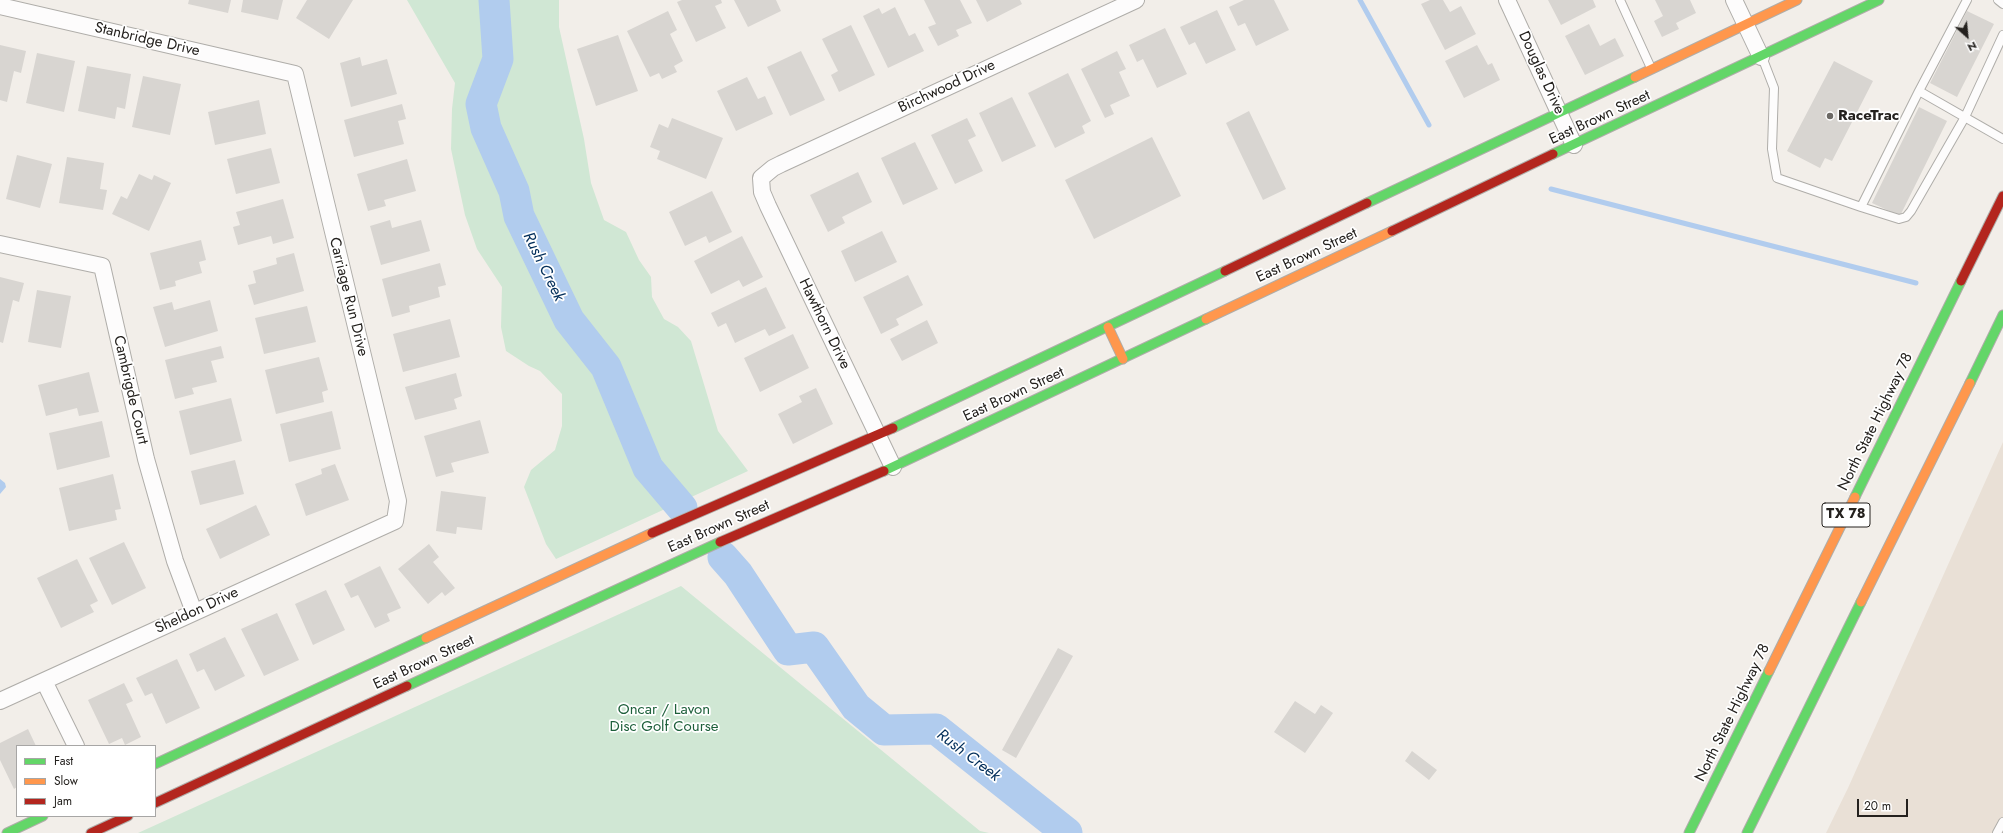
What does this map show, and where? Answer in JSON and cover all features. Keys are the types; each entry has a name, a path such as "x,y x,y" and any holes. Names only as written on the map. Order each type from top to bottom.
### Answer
{"main road":[{"name":"East Brown Street","path":"156,764 668,525 877,435 1797,0"},
{"name":"East Brown Street","path":"156,803 683,558 893,467 1880,0"},
{"name":"North State Highway 78","path":"1689,833 2003,196"},
{"path":"1746,833 2003,315"},
{"path":"1108,327 1123,359"},
{"path":"7,833 41,817"},
{"path":"91,833 111,820 124,817"}],"street":[{"name":"Birchwood Drive","path":"762,178 773,168 793,158 1136,0"},
{"name":"Douglas Drive","path":"1507,0 1574,145"},
{"path":"1734,0 1761,57"},
{"name":"Stanbridge Drive","path":"0,6 295,74"},
{"name":"Carriage Run Drive","path":"295,74 398,501 395,520"},
{"name":"Hawthorn Drive","path":"762,178 762,192 768,206 893,467"},
{"name":"Cambrigde Court","path":"0,244 102,266 146,459 175,561 194,612"},
{"name":"Sheldon Drive","path":"0,701 395,520"},
{"path":"44,681 76,745"}],"lane":[{"path":"1620,0 1652,69"},
{"path":"1861,207 1919,91 1967,0"},
{"path":"1998,0 2003,4"},
{"path":"1761,57 1774,88 1772,149 1777,178 1899,220 1906,217 1911,211 1965,117 2003,35"},
{"path":"1919,91 2003,139"},
{"path":"1997,833 2003,822"}],"shaded area":[{"path":"2003,442 2003,833 1826,833 1848,788"}],"green space":[{"path":"407,0 559,0 559,27 584,139 591,183 604,220 626,232 639,260 651,277 652,297 664,319 678,327 691,341 718,431 748,471 556,559 546,544 524,487 531,470 555,450 562,426 562,394 540,371 529,366 506,351 501,327 502,287 477,249 465,215 451,149 452,109 455,83"},
{"name":"Oncar / Lavon Disc Golf Course","path":"681,586 980,831 989,833 138,833"}],"water":[{"path":"0,479 5,483 6,487 0,494"}],"building":[{"path":"189,0 231,0 228,13 188,4"},
{"path":"243,0 283,0 278,20 241,12"},
{"path":"307,0 353,0 329,39 296,18"},
{"path":"682,0 721,0 722,3 715,6 726,28 696,42 677,2"},
{"path":"734,0 776,0 781,11 748,27"},
{"path":"924,0 960,0 972,23 956,30 959,36 938,46 928,27 936,24"},
{"path":"976,0 1020,0 1022,4 987,22"},
{"path":"1244,0 1274,0 1289,30 1256,46 1245,23 1238,26 1229,7"},
{"path":"1430,0 1443,0 1450,12 1461,6 1476,34 1445,50 1421,4"},
{"path":"1548,0 1593,0 1596,7 1561,25"},
{"path":"1655,0 1690,0 1696,13 1676,23 1679,29 1662,37 1654,21 1663,16"},
{"path":"895,7 909,36 915,33 924,51 888,68 863,16 879,8 882,14"},
{"path":"1217,10 1236,50 1206,64 1195,42 1189,45 1180,27"},
{"path":"668,11 677,30 670,34 683,61 674,66 677,72 662,79 659,73 650,77 627,31"},
{"path":"1967,11 1994,24 1957,97 1930,83"},
{"path":"1589,24 1600,46 1615,38 1624,56 1585,75 1565,36"},
{"path":"851,25 875,75 839,92 831,75 838,71 822,39"},
{"path":"1165,28 1187,74 1157,88 1143,59 1137,62 1129,45"},
{"path":"618,35 638,91 596,106 577,49"},
{"path":"0,45 26,51 21,73 14,71 7,102 0,100"},
{"path":"1477,45 1488,65 1492,63 1500,80 1464,98 1445,61"},
{"path":"801,51 825,100 790,116 767,67"},
{"path":"1117,51 1126,69 1119,72 1130,96 1110,105 1114,114 1105,118 1081,69"},
{"path":"37,53 75,61 64,112 26,103"},
{"path":"360,57 362,66 387,59 397,94 351,107 340,63"},
{"name":"RaceTrac","path":"1834,61 1873,81 1832,161 1825,158 1820,168 1787,151"},
{"path":"87,66 131,74 125,109 117,107 115,119 78,111"},
{"path":"1068,73 1091,121 1082,126 1085,133 1055,148 1028,93"},
{"path":"143,76 181,84 170,135 132,127"},
{"path":"747,77 758,99 765,96 773,114 736,131 717,91"},
{"path":"1012,97 1036,146 1002,162 979,113"},
{"path":"259,100 266,134 215,145 208,112"},
{"path":"402,104 406,119 398,121 404,144 354,157 344,120"},
{"path":"1919,107 1947,121 1900,216 1872,203"},
{"path":"1249,111 1286,189 1263,200 1226,123"},
{"path":"672,118 723,138 706,179 657,159 660,151 650,147 659,124 668,128"},
{"path":"967,118 976,136 968,140 983,171 955,184 931,135"},
{"path":"1152,137 1181,196 1094,239 1065,180"},
{"path":"915,142 938,189 903,205 881,158"},
{"path":"271,148 280,183 236,194 227,159"},
{"path":"17,155 52,164 40,208 6,199"},
{"path":"67,157 104,163 100,189 107,190 103,210 59,203"},
{"path":"407,159 416,191 384,200 386,206 368,211 357,174"},
{"path":"858,172 872,202 842,217 845,223 828,232 810,195"},
{"path":"139,174 152,180 154,175 171,183 149,231 112,214 121,196 127,199"},
{"path":"712,191 732,232 709,243 706,236 685,246 669,212"},
{"path":"283,199 294,238 273,244 271,236 238,245 233,227 240,225 236,212"},
{"path":"390,220 392,228 421,220 430,251 381,265 370,226"},
{"path":"882,231 897,262 855,282 841,251"},
{"path":"742,236 763,277 743,287 739,280 711,294 694,261"},
{"path":"201,240 206,260 199,262 202,273 175,281 176,286 160,290 150,253"},
{"path":"294,253 304,291 254,305 248,285 256,283 253,271 277,264 276,258"},
{"path":"440,263 446,285 438,287 440,297 409,306 410,312 392,317 382,279"},
{"path":"908,275 923,305 896,319 899,325 881,334 863,297"},
{"path":"0,277 24,283 19,302 13,300 3,343 0,342"},
{"path":"766,287 786,328 769,336 765,329 735,343 726,323 718,327 711,313"},
{"path":"37,290 71,296 61,348 28,342"},
{"path":"210,300 218,331 165,347 153,307 172,302 174,310"},
{"path":"307,306 316,342 264,354 255,318"},
{"path":"450,319 460,357 403,372 393,334"},
{"path":"927,320 938,343 902,361 890,339"},
{"path":"793,334 809,368 760,392 744,358"},
{"path":"221,346 224,358 211,361 217,382 192,388 194,394 175,399 165,360"},
{"path":"319,357 328,390 322,392 324,402 276,414 265,370"},
{"path":"89,372 99,412 79,416 77,408 46,416 38,385"},
{"path":"456,373 462,396 454,399 457,409 415,420 405,387"},
{"path":"816,388 833,424 793,444 778,414 802,402 799,396"},
{"path":"231,398 242,441 190,455 179,411"},
{"path":"332,411 341,449 289,462 280,424"},
{"path":"480,420 489,453 451,463 454,472 436,477 424,436"},
{"path":"102,421 110,457 57,470 49,433"},
{"path":"235,460 244,494 200,505 191,471"},
{"path":"335,464 349,500 306,516 295,484 322,474 321,469"},
{"path":"113,474 121,509 115,510 117,520 69,531 59,488"},
{"path":"441,491 486,497 482,530 457,527 456,534 436,531"},
{"path":"256,505 270,535 220,559 206,529"},
{"path":"124,542 146,588 112,605 89,558"},
{"path":"429,544 439,557 433,562 455,588 445,596 442,592 428,604 398,569"},
{"path":"77,559 98,601 90,605 94,612 61,628 37,578"},
{"path":"380,566 401,608 387,614 390,621 375,628 358,595 351,598 344,584"},
{"path":"326,590 345,630 313,645 295,604"},
{"path":"277,613 299,660 264,676 241,629"},
{"path":"225,637 245,676 215,691 204,669 197,672 189,654"},
{"path":"1058,648 1073,656 1016,758 1002,750"},
{"path":"177,659 200,708 166,724 152,693 145,696 136,678"},
{"path":"124,683 133,701 126,704 141,737 125,745 122,738 109,744 88,700"},
{"path":"1295,701 1315,714 1321,705 1333,713 1305,753 1274,732"},
{"path":"28,729 36,745 16,745 16,788 14,789 0,760 0,743"},
{"path":"1412,751 1437,770 1429,780 1405,761"}],"waterway":[{"name":"Rush Creek","path":"494,0 498,59 481,104 486,128 514,191 519,216 569,320 606,367 648,468 682,508"},
{"path":"1360,0 1429,125"},
{"path":"1551,189 1916,283"},
{"name":"Rush Creek","path":"723,557 738,574 788,650 814,647 856,707 884,730 936,729 1067,833"}],"traffic: fast":[{"path":"1553,154 1879,0"},
{"path":"1367,203 1635,77"},
{"path":"893,428 1225,271"},
{"path":"1855,497 1961,281"},
{"path":"1970,383 2003,315"},
{"path":"884,471 1206,319"},
{"path":"407,686 720,542"},
{"path":"1747,833 1861,602"},
{"path":"156,764 426,638"},
{"path":"1689,833 1769,671"},
{"path":"7,833 41,817"}],"traffic: slow":[{"path":"1635,77 1797,0"},
{"path":"1206,319 1392,231"},
{"path":"1108,327 1123,359"},
{"path":"1861,602 1970,383"},
{"path":"1769,671 1855,497"},
{"path":"426,638 652,533"}],"traffic: jam":[{"path":"1392,231 1553,154"},
{"path":"1961,281 2003,196"},
{"path":"1225,271 1367,203"},
{"path":"652,533 893,428"},
{"path":"720,542 884,471"},
{"path":"156,803 407,686"},
{"path":"91,833 126,817"}],"place":[{"name":"RaceTrac","path":"1830,116"}]}
